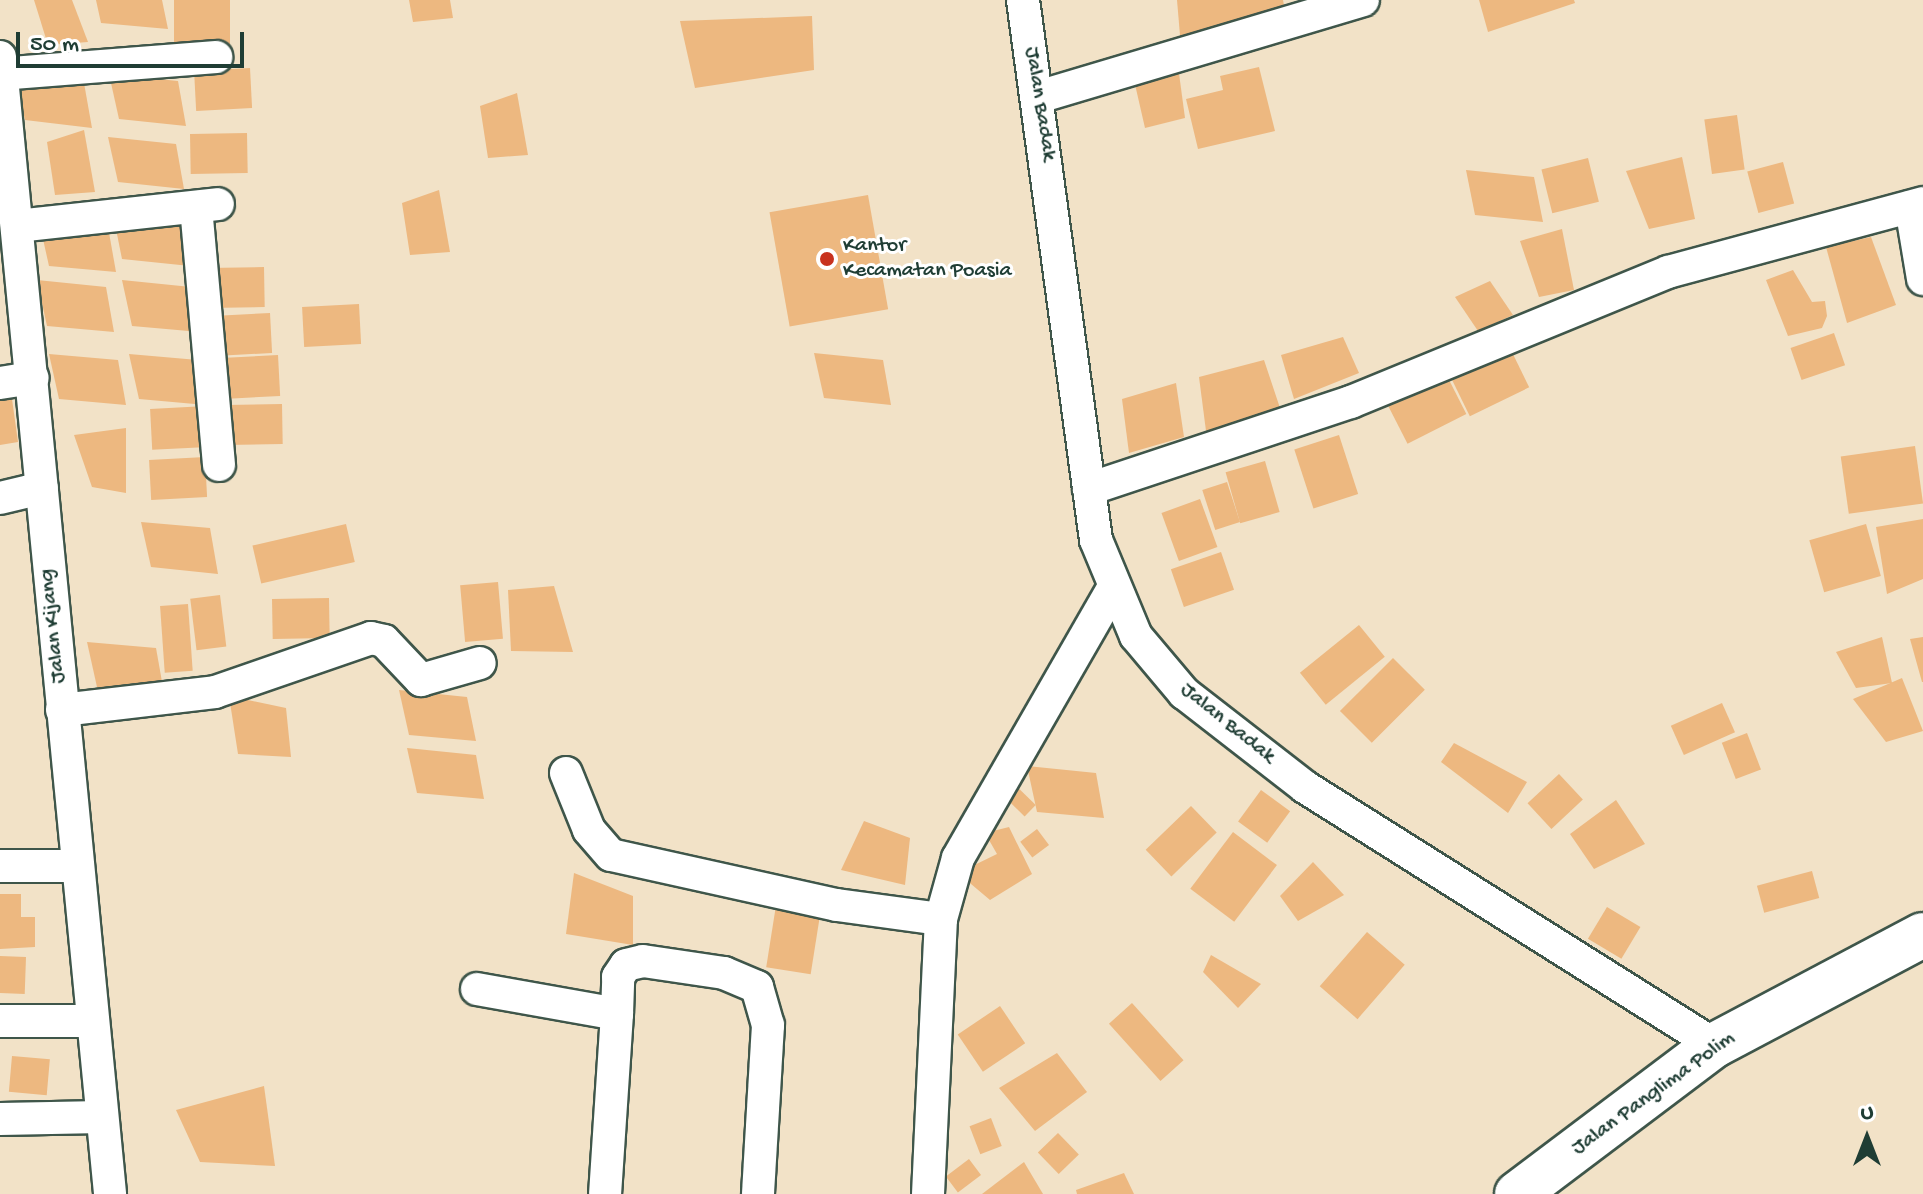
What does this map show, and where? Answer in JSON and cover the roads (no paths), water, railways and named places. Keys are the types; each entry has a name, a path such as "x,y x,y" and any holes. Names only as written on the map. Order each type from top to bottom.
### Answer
{"street":[{"name":"Jalan Badak","path":"1023,0 1089,489 1112,590 1136,636 1184,693 1305,787 1715,1045"},
{"path":"1038,97 1363,0"},
{"path":"1,68 216,57"},
{"name":"Jalan Kijang","path":"1,68 110,1194"},
{"path":"17,226 207,205 219,465"},
{"path":"1089,489 1351,402 1668,272 1917,205 1923,279"},
{"path":"0,383 33,378"},
{"path":"0,498 42,488"},
{"path":"928,1194 941,919 967,838 1112,590"},
{"path":"62,710 215,692 371,638 384,641 421,680 480,663"},
{"path":"566,773 589,830 621,859 941,919"},
{"path":"0,866 77,866"},
{"name":"Jalan Panglima Polim","path":"1517,1194 1715,1045 1923,935"},
{"path":"605,1194 618,977 626,965 643,961 724,973 757,987 768,1025 758,1194"},
{"path":"477,989 617,1014"},
{"path":"0,1021 91,1021"},
{"path":"0,1119 102,1117"}],"place":[{"name":"Kantor Kecamatan Poasia","path":"827,259"}]}
